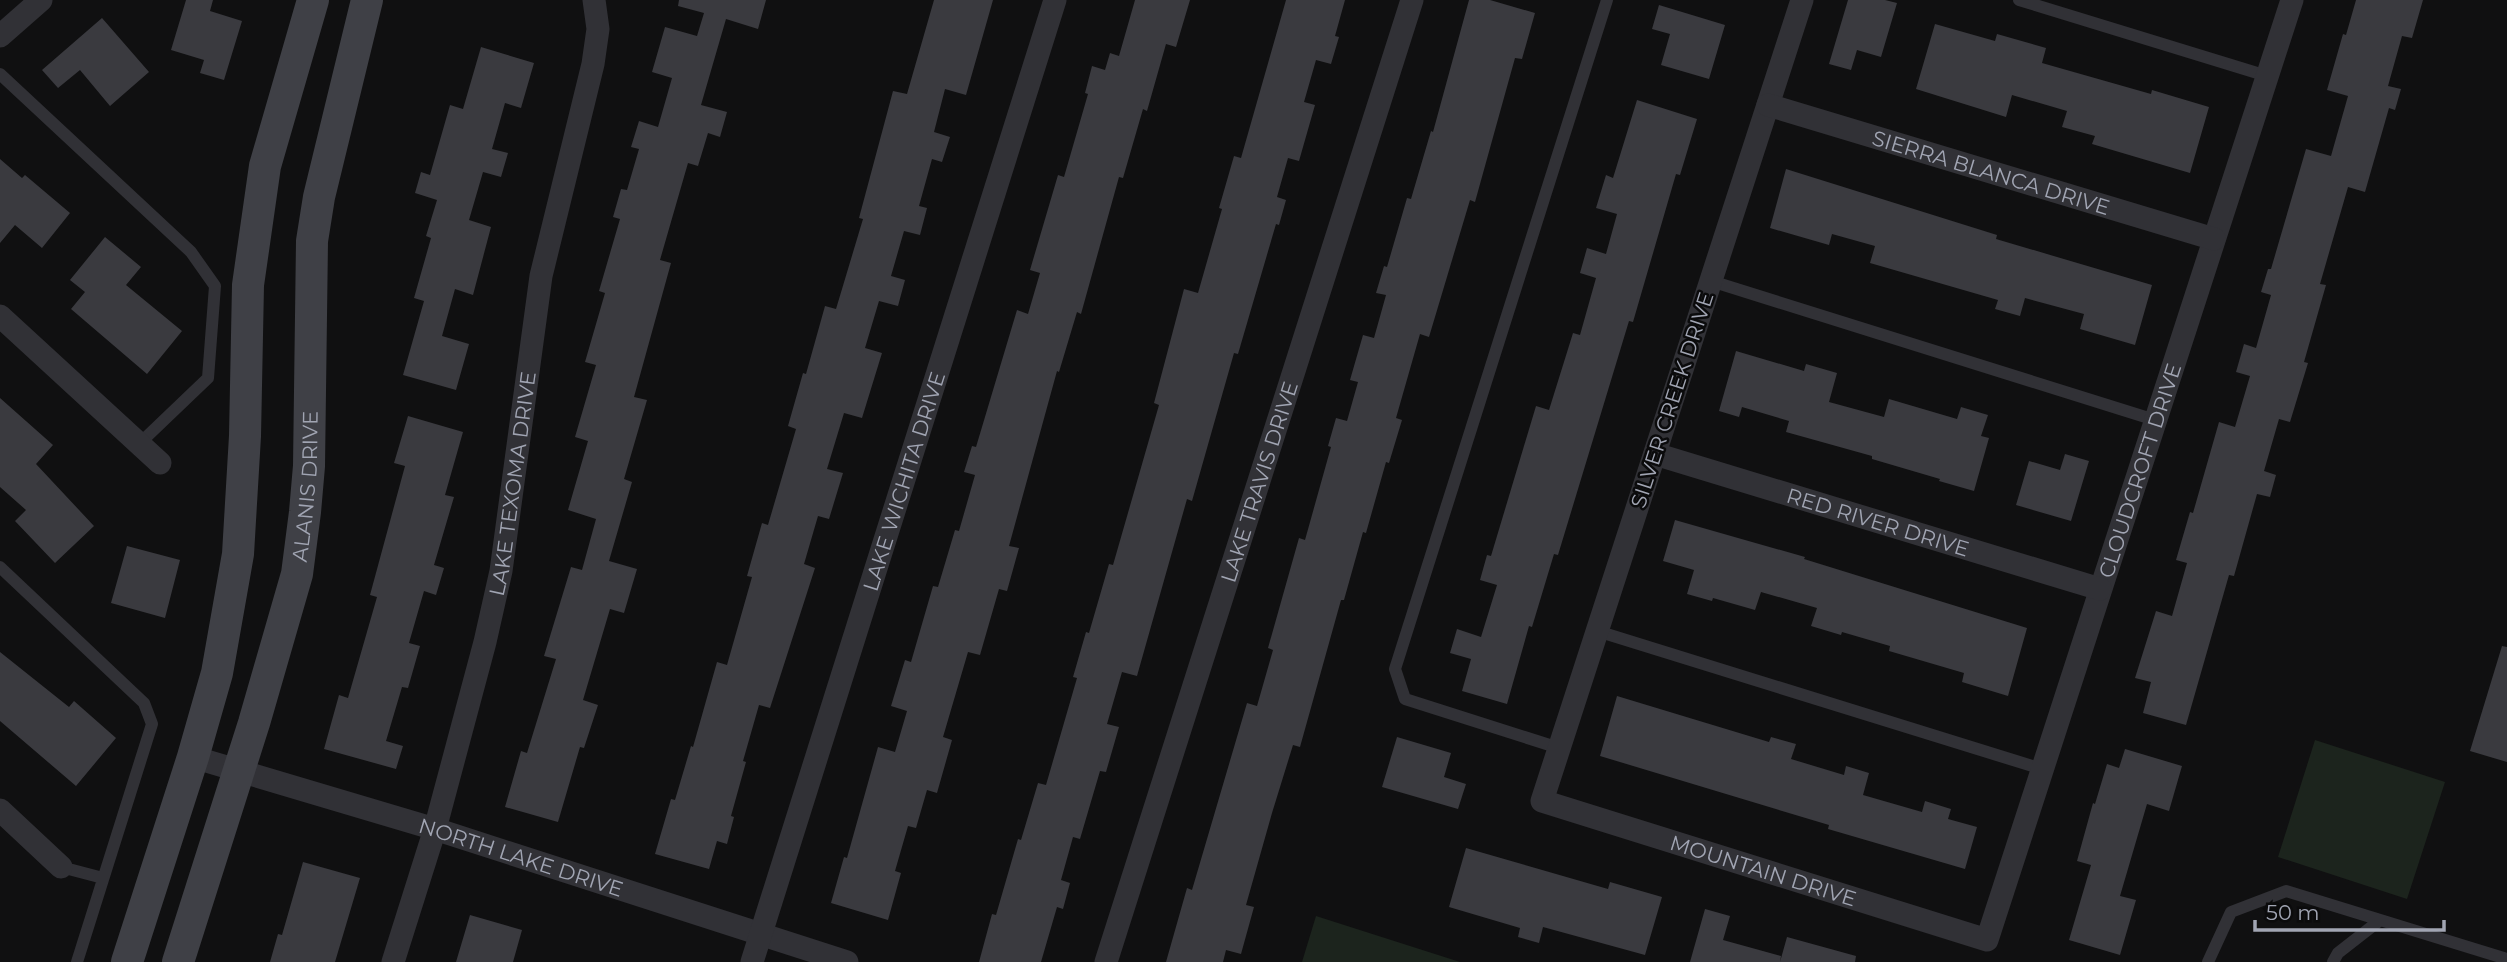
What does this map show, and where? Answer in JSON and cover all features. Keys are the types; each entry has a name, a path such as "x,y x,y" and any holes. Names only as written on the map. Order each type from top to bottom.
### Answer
{"main road":[{"path":"127,962 217,673 239,554 246,436 248,285 265,166 313,0"},
{"name":"ALANIS DRIVE","path":"178,962 239,771 297,574 309,466 312,241 319,197 367,0"}],"street":[{"path":"0,36 41,0"},
{"name":"LAKE TEXOMA DRIVE","path":"393,962 435,829 501,571 541,276 593,64 598,29 594,0"},
{"name":"LAKE WICHITA DRIVE","path":"752,962 1055,0"},
{"name":"LAKE TRAVIS DRIVE","path":"1106,962 1412,0"},
{"name":"SILVER CREEK DRIVE","path":"1542,800 1802,0"},
{"name":"CLOUDCROFT DRIVE","path":"1987,940 2292,0"},
{"name":"SIERRA BLANCA DRIVE","path":"1768,105 2214,239"},
{"path":"0,316 160,463"},
{"name":"RED RIVER DRIVE","path":"1654,454 2100,589"},
{"name":"NORTH LAKE DRIVE","path":"193,757 435,829 847,962"},
{"name":"MOUNTAIN DRIVE","path":"1542,800 1987,940"},
{"path":"0,810 61,867"}],"lane":[{"path":"1559,748 1405,699 1395,669 1606,0"},
{"path":"2019,0 2267,76"},
{"path":"0,74 191,251 215,286 208,378 139,444"},
{"path":"1711,281 2155,420"},
{"path":"0,567 144,703 152,724 76,962"},
{"path":"1597,631 2042,769"},
{"path":"61,867 103,878"},
{"path":"2208,962 2231,912 2286,891 2507,959"},
{"path":"2333,962 2339,953 2379,921"}],"shaded area":[{"path":"2315,740 2445,782 2407,899 2278,857"},
{"path":"1316,916 1460,962 1302,962"}],"building":[{"path":"186,0 213,0 210,11 242,21 224,80 200,73 204,60 171,50"},
{"path":"679,0 766,0 758,29 726,19 701,105 727,112 720,137 708,133 698,166 688,163 660,260 671,263 634,397 647,400 624,479 632,482 609,561 637,569 624,613 610,609 583,700 598,705 584,748 580,747 558,822 505,807 521,751 527,753 556,659 544,656 571,567 582,570 596,519 568,510 588,441 575,437 596,365 585,362 605,293 599,291 620,219 613,217 621,189 627,190 639,149 631,147 639,121 658,127 672,78 652,72 665,27 697,36 704,13 678,6"},
{"path":"934,0 993,0 966,95 945,89 934,132 950,137 942,162 932,159 919,206 927,208 920,235 904,231 891,276 905,280 898,306 879,301 865,348 882,353 862,418 844,413 827,469 843,473 829,519 818,516 804,564 815,568 770,708 759,705 743,761 746,762 731,816 734,817 727,844 717,841 709,869 655,854 671,799 675,800 691,746 693,747 717,662 727,665 752,577 747,576 762,523 768,525 796,429 788,426 803,373 806,374 825,306 836,309 863,219 859,218 893,91 907,94"},
{"path":"1135,0 1190,0 1176,47 1166,44 1147,111 1143,109 1123,178 1119,177 1081,314 1077,312 1059,372 1057,371 1009,546 1019,548 1007,591 999,589 980,655 968,652 943,737 952,740 937,793 927,790 916,828 908,826 895,871 901,873 888,920 831,903 844,857 847,858 878,747 895,752 907,711 891,706 905,660 911,662 933,586 938,587 955,530 959,531 975,475 964,472 972,446 976,447 1017,310 1028,314 1040,273 1030,270 1058,175 1064,177 1088,94 1085,93 1092,66 1105,70 1110,53 1119,56"},
{"path":"1286,0 1345,0 1335,36 1339,37 1331,64 1316,60 1304,102 1315,105 1299,161 1288,158 1277,197 1286,200 1279,225 1276,224 1238,354 1234,353 1192,501 1187,499 1137,676 1122,672 1107,724 1119,727 1106,772 1100,771 1080,839 1073,837 1061,880 1070,883 1063,909 1057,907 1041,962 979,962 992,914 996,915 1038,783 1046,785 1077,678 1073,677 1086,632 1089,633 1109,564 1113,565 1159,405 1154,403 1184,289 1198,293 1234,156 1241,158"},
{"path":"1469,0 1490,0 1535,13 1522,59 1515,58 1475,202 1470,200 1429,337 1420,334 1396,418 1402,420 1389,463 1386,462 1366,533 1363,532 1344,600 1341,600 1300,747 1293,745 1272,813 1246,905 1254,907 1241,954 1226,950 1223,962 1166,962 1187,888 1192,890 1247,703 1257,706 1273,650 1268,648 1299,538 1305,540 1331,447 1328,446 1336,418 1347,421 1358,382 1350,380 1363,335 1374,338 1386,295 1376,293 1384,266 1387,267 1407,198 1411,199 1431,131 1433,132"},
{"path":"1848,0 1885,0 1897,3 1881,57 1857,50 1851,70 1829,64"},
{"path":"2356,0 2423,0 2412,38 2402,36 2388,86 2401,89 2395,110 2389,108 2365,192 2348,187 2320,284 2326,285 2304,362 2308,363 2290,422 2279,419 2264,471 2276,475 2270,497 2257,494 2234,576 2229,575 2186,725 2143,713 2151,682 2135,678 2156,611 2172,616 2187,563 2176,560 2190,512 2193,513 2219,422 2235,427 2250,376 2236,372 2244,344 2256,348 2271,295 2261,292 2268,269 2271,269 2306,149 2331,156 2348,96 2327,90"},
{"path":"1659,5 1725,25 1709,79 1661,65 1670,34 1652,29"},
{"path":"102,18 149,72 110,106 80,70 58,88 42,70"},
{"path":"1935,24 1995,41 1997,34 2046,48 2042,63 2151,94 2152,90 2209,107 2190,173 2092,144 2095,136 2062,127 2067,111 2012,95 2006,117 1916,89"},
{"path":"481,47 534,63 521,108 505,103 492,149 508,153 501,177 483,172 469,220 491,227 473,295 455,289 442,336 469,344 456,390 403,375 424,301 414,298 431,238 426,236 437,200 415,193 421,172 430,175 450,105 463,109"},
{"path":"1637,100 1697,119 1680,175 1676,174 1633,322 1629,321 1558,555 1554,554 1532,627 1529,626 1507,704 1462,691 1471,659 1450,653 1457,629 1481,637 1497,585 1480,580 1487,555 1491,556 1536,406 1549,410 1573,333 1580,335 1596,278 1580,273 1587,248 1606,254 1617,214 1596,208 1606,175 1613,178"},
{"path":"0,159 22,178 25,175 70,213 42,248 15,225 0,243"},
{"path":"1786,169 1997,235 1996,239 2152,285 2135,345 2080,329 2084,314 2025,298 2020,316 1995,309 1998,300 1870,263 1875,246 1832,234 1829,245 1770,228"},
{"path":"105,237 141,267 126,285 182,331 147,374 71,309 85,292 70,280"},
{"path":"1736,351 1804,371 1806,364 1837,373 1829,402 1884,417 1889,399 1957,419 1961,407 1988,415 1981,436 1989,438 1974,491 1872,459 1872,456 1786,432 1789,421 1742,407 1739,417 1719,411"},
{"path":"0,398 53,445 36,464 94,526 55,563 15,521 26,510 0,487"},
{"path":"408,416 463,432 445,495 454,497 434,565 444,568 436,595 424,591 409,643 420,646 408,688 402,687 386,741 403,746 396,769 324,749 339,695 348,698 377,597 370,595 405,466 394,463"},
{"path":"2065,454 2089,461 2071,521 2016,505 2029,461 2060,470"},
{"path":"1675,520 1805,557 1804,559 2027,628 2008,696 1962,682 1964,673 1889,651 1890,646 1811,626 1817,608 1761,592 1755,610 1687,594 1694,570 1663,561"},
{"path":"127,546 180,560 165,618 111,603"},
{"path":"2502,646 2507,647 2507,762 2470,751"},
{"path":"0,652 69,707 74,701 116,738 76,786 0,721"},
{"path":"1617,696 1769,742 1771,737 1796,744 1791,759 1844,775 1846,766 1869,773 1863,795 1922,812 1925,801 1951,809 1948,819 1977,827 1965,869 1828,829 1829,825 1600,756"},
{"path":"1397,737 1451,753 1444,777 1466,784 1458,809 1382,787"},
{"path":"2125,749 2182,766 2169,811 2147,804 2120,896 2136,900 2120,955 2069,940 2091,865 2077,861 2093,803 2095,804 2107,764 2119,768"},
{"path":"1466,848 1608,889 1610,882 1662,897 1645,955 1543,927 1539,943 1518,937 1520,928 1449,907"},
{"path":"303,862 360,878 335,962 270,962 278,934 282,935"},
{"path":"1705,909 1730,916 1723,940 1781,956 1780,962 1690,962"},
{"path":"470,915 522,930 513,962 456,962"},
{"path":"1787,937 1856,956 1855,962 1780,962"}]}
